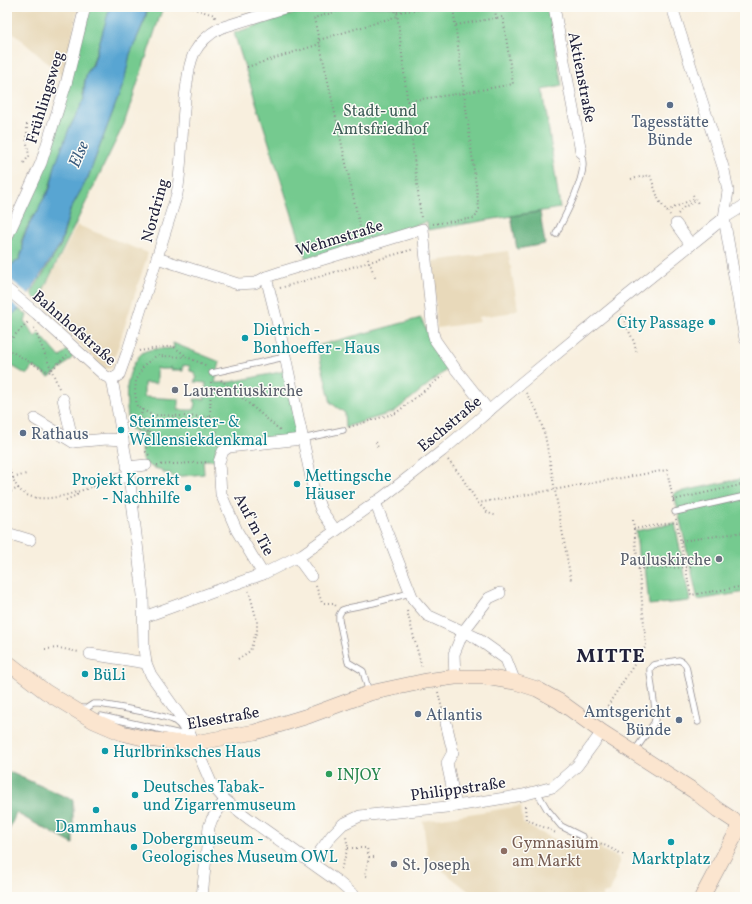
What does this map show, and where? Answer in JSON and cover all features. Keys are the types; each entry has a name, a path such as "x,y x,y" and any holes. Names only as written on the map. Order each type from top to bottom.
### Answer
{"street":[{"name":"Frühlingsweg","path":"7,237 41,163 66,84 85,7"},
{"name":"Nordring","path":"112,379 119,374 128,350 177,194 180,180 184,98 188,72 193,55 201,42 210,33 220,28 287,7"},
{"name":"Aktienstraße","path":"554,7 581,152"},
{"path":"672,7 724,170 728,191 720,221 745,340"},
{"name":"Eschstraße","path":"144,617 247,585 263,574 297,557 444,455 488,412 523,388 619,309 720,221 745,205"},
{"path":"676,224 691,245"},
{"path":"422,227 435,340 488,412"},
{"name":"Wehmstraße","path":"157,258 238,284 255,283 280,272 422,227"},
{"path":"266,278 285,357 298,440 307,464 320,510 335,530"},
{"name":"Bahnhofstraße","path":"7,289 105,376 112,379 128,471 143,595 144,649 146,663"},
{"path":"62,396 73,442"},
{"path":"36,419 73,442 107,439 123,440"},
{"path":"218,462 223,451 230,447 298,440"},
{"path":"112,481 128,471 150,462"},
{"name":"Auf'm Tie","path":"218,462 221,494 237,531 263,574"},
{"path":"375,502 408,594 427,615 475,637 506,659 515,682"},
{"path":"7,533 30,540"},
{"path":"297,557 311,576"},
{"path":"455,677 454,654 463,632 489,598 500,593"},
{"path":"90,654 146,663 151,675 185,722 189,739 212,786 225,800 248,818 312,862 356,897"},
{"name":"Elsestraße","path":"7,662 46,692 94,721 122,733 147,739 173,742 255,732 284,724 370,693 431,680 455,677 485,677 515,682 537,689 559,701 598,729 694,791 718,810 744,824"},
{"path":"446,723 453,752 447,763 456,806"},
{"name":"Philippstraße","path":"312,862 332,835 343,824 360,816 456,806 524,795 553,787 577,766 598,729"},
{"path":"202,897 210,827 212,819 225,800"},
{"path":"702,897 726,850 744,824"}],"lane":[{"path":"556,234 571,205 580,176 583,165 581,152"},
{"path":"212,372 285,357"},
{"path":"298,440 342,430"},
{"path":"675,512 745,496"},
{"path":"370,693 363,671 348,662 339,615 342,610 408,594"},
{"path":"634,753 654,723 656,716 650,673 650,669 653,665 679,660 683,662 686,666 698,722"},
{"path":"72,708 87,708 93,704 100,704 173,720 180,725 189,739"},
{"path":"87,708 96,715 189,739"},
{"path":"537,792 547,809 561,826 583,837"}],"path":[{"path":"189,7 214,15 220,28"},
{"path":"352,7 314,18 364,246 376,280"},
{"path":"388,7 389,9 397,12 439,7"},
{"path":"397,12 422,227 475,218 479,209 453,7"},
{"path":"495,7 496,18"},
{"path":"319,40 398,16"},
{"path":"407,101 513,84 503,17 456,25"},
{"path":"247,67 320,44"},
{"path":"24,163 29,156 26,137 27,124"},
{"path":"631,179 650,175 659,200 676,224"},
{"path":"667,211 694,196 699,205"},
{"path":"676,224 679,211 696,201"},
{"path":"270,292 424,246"},
{"path":"619,309 634,342 636,354"},
{"path":"7,343 27,324"},
{"path":"34,326 62,396"},
{"path":"139,352 174,346 187,357 205,365 298,440"},
{"path":"7,349 49,372 74,348"},
{"path":"152,415 150,432 147,438 146,452 150,462 158,465 218,462 216,417 152,415 137,406 135,392 136,381 144,365 156,356 187,357"},
{"path":"342,430 396,413 454,367"},
{"path":"210,417 212,372"},
{"path":"523,388 534,406 542,425 571,580"},
{"path":"138,442 142,409"},
{"path":"139,431 150,432"},
{"path":"376,442 378,448"},
{"path":"444,455 461,476 478,503 488,514 497,516"},
{"path":"7,462 13,478 19,488 29,497 46,499 112,481"},
{"path":"150,462 158,465"},
{"path":"478,503 667,470 691,595 745,586"},
{"path":"13,478 26,474"},
{"path":"673,500 745,484"},
{"path":"7,493 19,488"},
{"path":"66,500 77,494 76,491"},
{"path":"598,729 646,646 633,520"},
{"path":"634,529 677,522"},
{"path":"681,542 745,532"},
{"path":"638,569 691,567"},
{"path":"311,576 322,603 333,603 342,610"},
{"path":"238,659 250,651 257,630 257,621 247,585"},
{"path":"408,594 404,598 446,723"},
{"path":"45,650 59,648 90,654"},
{"path":"524,795 526,819 544,828"},
{"path":"337,881 348,848 343,824"},
{"path":"348,848 367,848 369,857 364,875 369,878"},
{"path":"369,857 375,857"}],"shaded area":[{"path":"7,7 78,7 64,78 7,27"},
{"path":"77,225 148,253 112,366 108,369 103,368 38,301"},
{"path":"508,251 518,309 508,313 478,317 480,322 437,328 433,261"},
{"name":"Gymnasium am Markt","path":"521,806 523,823 535,830 583,852 588,843 592,842 601,846 602,850 618,857 620,863 614,876 615,880 610,892 603,894 603,897 476,897 428,859 423,821"}],"green space":[{"path":"89,7 110,7 92,65 86,75 84,89 85,98 69,129 55,166 49,189 38,211 32,217 24,234 21,242 23,249 19,259 7,268 7,246 35,187"},
{"path":"148,7 163,7 124,124 38,301 32,295 32,292 61,245 70,210 88,178 124,82 130,54 145,20"},
{"name":"Stadt- und Amtsfriedhof","path":"314,7 510,7 510,10 528,7 548,7 562,86 543,90 560,208 428,230 427,222 306,259 234,33"},
{"path":"540,212 545,244 517,249 511,216"},
{"path":"19,309 27,315 25,322 35,337 39,333 60,357 67,350 73,357 49,377 34,367 31,368 27,375 7,363 7,319"},
{"path":"421,318 435,351 449,368 394,412 346,427 345,413 331,403 317,346"},
{"path":"173,343 220,362 215,383 231,382 285,371 299,433 293,438 216,446 215,460 203,460 204,474 173,477 170,473 162,473 162,470 148,465 144,462 141,453 143,433 130,429 127,412 127,386 131,370 142,353 152,349 174,348","holes":["183,365 190,366 190,371 194,372 197,378 194,382 206,383 205,399 194,399 195,404 193,410 178,410 178,399 144,397 144,383 157,383 157,367 159,369 170,369 171,367 171,370 180,370 181,368 181,371 183,371"]},
{"path":"745,478 745,592 698,600 674,493"},
{"path":"675,523 690,601 649,605 645,565 639,564 636,531"},
{"path":"7,771 73,800 73,844 16,813 7,835"}],"water":[{"name":"Else","path":"110,7 147,7 145,19 130,54 124,82 88,177 70,210 60,245 19,309 7,319 7,268 20,259 23,249 22,242 25,234 33,217 38,212 40,205 50,189 55,166 69,129 85,98 84,90 86,76 93,65"}],"pier":[{"path":"7,277 30,295 21,310 7,299"}],"place":[{"name":"Tagesstätte Bünde","path":"670,105"},
{"name":"City Passage","path":"712,322"},
{"name":"Dietrich - Bonhoeffer - Haus","path":"245,338"},
{"name":"Laurentiuskirche","path":"175,390"},
{"name":"Steinmeister- & Wellensiekdenkmal","path":"121,430"},
{"name":"Rathaus","path":"23,433"},
{"name":"Mettingsche Häuser","path":"297,484"},
{"name":"Projekt Korrekt - Nachhilfe","path":"188,488"},
{"name":"Pauluskirche","path":"719,559"},
{"name":"BüLi","path":"85,674"},
{"name":"Atlantis","path":"418,714"},
{"name":"Amtsgericht Bünde","path":"679,720"},
{"name":"Hurlbrinksches Haus","path":"105,751"},
{"name":"INJOY","path":"329,774"},
{"name":"Deutsches Tabak- und Zigarrenmuseum","path":"135,795"},
{"name":"Dammhaus","path":"96,810"},
{"name":"Marktplatz","path":"671,842"},
{"name":"Dobergmuseum - Geologisches Museum OWL","path":"134,847"},
{"name":"Gymnasium am Markt","path":"504,851"},
{"name":"St. Joseph","path":"394,864"}],"district":[{"name":"MITTE","path":"611,655"}]}
